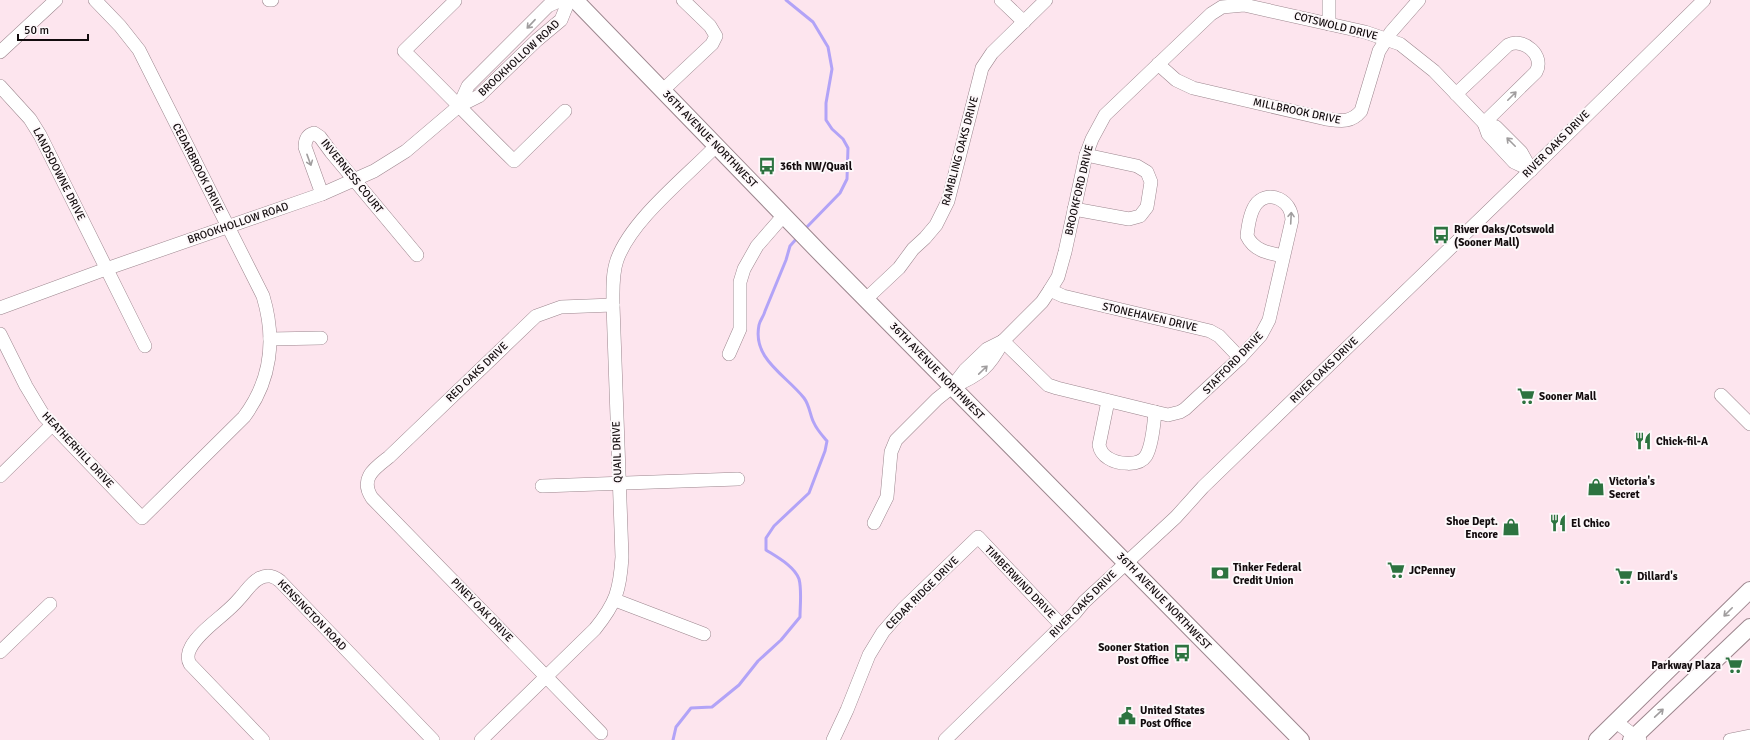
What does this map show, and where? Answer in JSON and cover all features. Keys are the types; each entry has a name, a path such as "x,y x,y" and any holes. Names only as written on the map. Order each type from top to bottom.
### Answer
{"main road":[{"name":"36TH AVENUE NORTHWEST","path":"575,0 822,255 1301,740"},
{"path":"1597,740 1750,590"},
{"path":"1633,739 1750,627"}],"street":[{"path":"0,52 56,0"},
{"name":"CEDARBROOK DRIVE","path":"95,0 120,26 139,50 263,296 270,324 267,368 262,386 252,406 234,428 142,518"},
{"name":"BROOKHOLLOW ROAD","path":"459,106 468,86 548,6 560,0"},
{"name":"BROOKHOLLOW ROAD","path":"0,308 106,269 322,194 390,162 406,151 459,106 479,96 537,40 561,20 569,0"},
{"path":"662,91 712,44 716,36 710,26 682,0"},
{"path":"1001,0 1024,22"},
{"name":"RAMBLING OAKS DRIVE","path":"866,299 899,268 940,218 948,201 982,68 992,54 1046,0"},
{"path":"1329,0 1329,24"},
{"name":"MILLBROOK DRIVE","path":"1158,64 1176,80 1193,88 1326,119 1346,121 1355,118 1361,111 1377,55 1386,39 1419,0"},
{"name":"RIVER OAKS DRIVE","path":"945,740 1062,626 1125,562 1176,517 1208,482 1704,0"},
{"path":"455,1 404,51 514,162 565,111"},
{"name":"COTSWOLD DRIVE","path":"1229,3 1365,32 1400,44 1434,71 1484,123 1496,127 1521,152 1530,170"},
{"name":"BROOKFORD DRIVE","path":"874,523 888,497 891,452 896,440 952,387 974,378 994,358 1003,341 1042,302 1058,276 1086,155 1092,138 1105,115 1211,14 1229,3"},
{"path":"1456,94 1508,45 1519,42 1534,52 1539,61 1539,66 1536,72 1484,123"},
{"name":"LANDSDOWNE DRIVE","path":"0,86 26,114 40,135 145,346"},
{"name":"INVERNESS COURT","path":"322,194 305,147 305,141 314,132 320,137 417,255"},
{"name":"QUAIL DRIVE","path":"480,740 547,677 595,629 610,610 615,600 622,557 613,306 614,274 617,261 626,242 668,192 716,146"},
{"path":"1074,209 1129,219 1140,216 1146,207 1149,195 1151,182 1150,177 1142,169 1137,166 1086,155"},
{"path":"1266,198 1281,200 1286,203 1292,212 1292,220 1283,256 1268,253 1252,245 1248,236 1254,208 1260,200 1266,198"},
{"path":"730,354 740,329 740,282 744,269 757,246 789,220"},
{"name":"STAFFORD DRIVE","path":"1155,412 1168,415 1186,409 1240,358 1265,330 1274,299 1283,256"},
{"name":"STONEHAVEN DRIVE","path":"1050,290 1064,296 1210,331 1219,336 1240,358"},
{"name":"RED OAKS DRIVE","path":"367,485 368,477 373,470 536,316 561,307 613,306"},
{"name":"HEATHERHILL DRIVE","path":"0,334 33,400 52,425 142,518"},
{"path":"270,339 321,338"},
{"path":"1003,341 1048,385 1155,412 1154,425 1146,456 1139,462 1133,463 1115,461 1108,458 1099,445 1108,401"},
{"path":"1721,395 1750,424"},
{"path":"0,476 52,425"},
{"path":"542,486 738,479"},
{"name":"PINEY OAK DRIVE","path":"367,485 367,489 372,498 601,733"},
{"name":"TIMBERWIND DRIVE","path":"978,537 1062,626"},
{"name":"CEDAR RIDGE DRIVE","path":"833,740 848,710 869,655 883,632 903,609 978,537"},
{"name":"KENSINGTON ROAD","path":"263,740 190,664 188,660 189,653 196,638 239,599 254,582 265,576 275,577 433,740"},
{"path":"615,600 704,634"},
{"path":"0,652 50,604"},
{"path":"1616,722 1633,739"},
{"path":"1730,740 1750,736"}],"waterway":[{"path":"786,0 813,22 828,47 832,69 826,103 826,120 832,129 843,139 848,148 847,179 840,193 804,230"},
{"path":"673,740 676,727 691,708 712,707 739,685 758,661 781,640 800,617 801,593 797,574 780,559 766,550 766,538 774,526 809,493 825,451 827,441 815,426 808,404 804,398 765,357 758,337 759,325 786,260 790,246 798,237"}],"place":[{"name":"36th NW/Quail","path":"767,166"},
{"name":"River Oaks/Cotswold (Sooner Mall)","path":"1441,235"},
{"name":"Sooner Mall","path":"1526,396"},
{"name":"Chick-fil-A","path":"1643,441"},
{"name":"Victoria's Secret","path":"1596,487"},
{"name":"El Chico","path":"1558,523"},
{"name":"Shoe Dept. Encore","path":"1511,527"},
{"name":"JCPenney","path":"1396,570"},
{"name":"Tinker Federal Credit Union","path":"1220,573"},
{"name":"Dillard's","path":"1624,576"},
{"name":"Sooner Station Post Office","path":"1182,653"},
{"name":"Parkway Plaza","path":"1734,665"},
{"name":"United States Post Office","path":"1127,716"}]}
